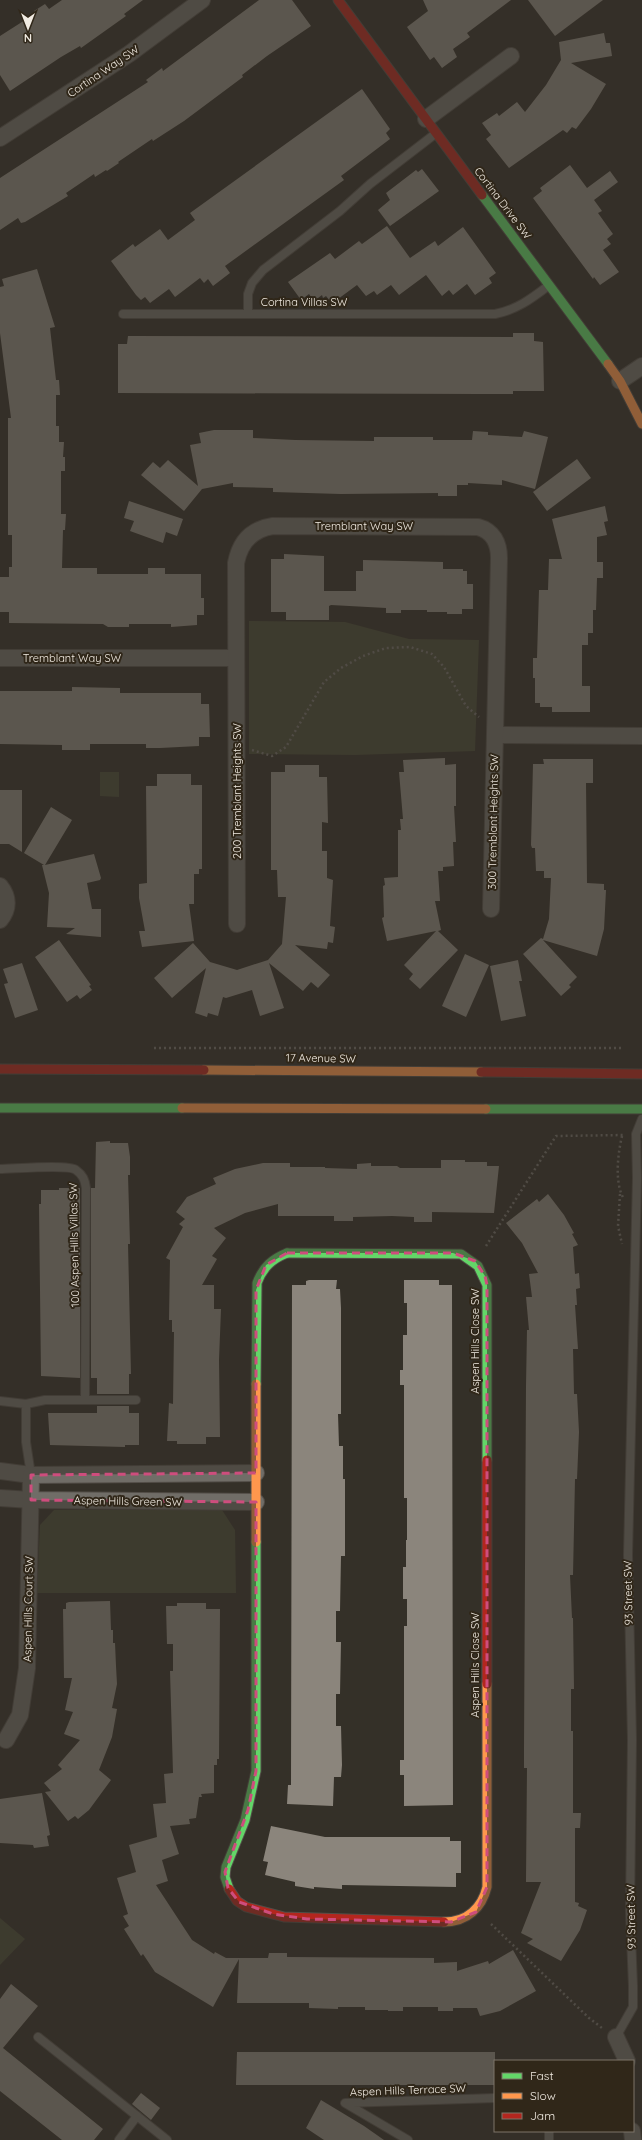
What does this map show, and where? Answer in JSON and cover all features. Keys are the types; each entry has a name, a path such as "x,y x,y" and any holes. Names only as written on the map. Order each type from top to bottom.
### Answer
{"street":[{"name":"Cortina Way SW","path":"0,138 129,54 202,0"},
{"name":"Cortina Drive SW","path":"338,0 620,381 642,424"},
{"path":"426,119 511,56"},
{"path":"620,381 642,366"},
{"name":"Tremblant Way SW","path":"0,658 236,658 236,563 244,542 251,534 262,527 483,528 494,536 499,547 495,735"},
{"name":"200 Tremblant Heights SW","path":"236,658 237,924"},
{"path":"495,735 642,736"},
{"name":"300 Tremblant Heights SW","path":"491,909 495,735"},
{"path":"0,886 7,898 7,906 0,920"},
{"name":"17 Avenue SW","path":"0,1069 298,1070 642,1074"},
{"path":"0,1108 642,1109"},
{"path":"475,1261 461,1254 453,1253 287,1253 276,1257 266,1265 260,1273 256,1290 256,1771 244,1825 226,1865 226,1879 228,1888 239,1902 246,1907 273,1914 307,1919 451,1922 468,1917 476,1912"},
{"name":"Aspen Hills Close SW","path":"475,1261 483,1272 487,1285 488,1880 486,1896 476,1912"},
{"path":"0,1471 31,1475 256,1473"},
{"name":"Aspen Hills Court SW","path":"6,1740 20,1715 27,1668 31,1475"},
{"name":"Aspen Hills Green SW","path":"0,1498 31,1500 256,1502"},
{"path":"616,2037 627,2060"}],"lane":[{"name":"Cortina Villas SW","path":"436,133 370,184 340,211 263,270 252,283 248,313 495,314 509,311 526,302 549,285"},
{"path":"123,314 248,313"},
{"name":"93 Street SW","path":"616,2037 633,2007 634,1986 630,1911 632,1740 628,1555 636,1214 636,1134 642,1119"},
{"name":"100 Aspen Hills Villas SW","path":"0,1169 75,1169 84,1177 86,1188 85,1400"},
{"path":"634,1287 642,1291"},
{"path":"0,1401 26,1404 45,1400 136,1400"},
{"path":"26,1404 26,1442 31,1475"},
{"path":"38,2036 168,2140"},
{"name":"Aspen Hills Terrace SW","path":"408,2140 345,2103 494,2098"},
{"path":"119,2140 137,2116"}],"path":[{"path":"236,750 252,750 272,756 281,751 286,747 324,682 341,668 363,656 386,648 410,647 432,654 444,667 466,706 481,718 495,735"},
{"path":"146,1048 623,1048"},
{"path":"622,1135 618,1161 620,1193 636,1214"},
{"path":"475,1261 556,1136 612,1136"},
{"path":"476,1912 493,1925 588,2018 616,2037"}],"highlighted area":[{"path":"287,1253 453,1253 475,1261 485,1276 487,1285 487,1887 476,1912 451,1922 307,1919 273,1914 239,1902 228,1888 225,1872 248,1810 256,1771 256,1502 31,1500 31,1475 256,1473 256,1290 266,1265"}],"green space":[{"path":"249,621 345,622 409,639 479,640 475,751 355,755 249,754"},
{"path":"100,772 119,772 119,797 100,796"},
{"path":"54,1510 222,1510 235,1530 236,1593 37,1593 40,1525"},
{"path":"0,1918 25,1939 0,1965"}],"building":[{"path":"62,0 143,0 124,14 126,16 81,48 80,46 61,57 10,91 0,75 0,36 36,13 34,11 45,4 49,9"},
{"path":"259,0 292,0 311,26 267,56 242,75 243,77 184,121 153,141 152,139 107,171 106,170 95,177 94,174 66,193 68,196 25,222 21,223 18,218 0,230 0,178 148,82 146,80 162,68 163,71"},
{"path":"423,0 511,0 467,33 470,37 453,49 457,57 442,68 434,57 430,60 407,27 428,11"},
{"path":"528,0 603,0 555,36"},
{"path":"604,33 606,43 610,43 612,56 571,63 606,84 591,109 576,129 572,127 567,133 563,130 509,168 486,139 491,135 482,123 497,113 499,116 517,102 525,112 546,85 561,60 559,42"},
{"path":"362,89 390,129 386,133 390,139 341,176 344,180 225,266 230,273 213,286 208,279 204,283 200,278 175,297 169,289 150,303 145,297 141,300 136,295 111,261 133,244 135,247 160,229 168,240 195,220 190,213"},
{"path":"570,165 587,188 610,171 618,182 594,200 602,211 598,213 613,234 607,239 611,244 603,250 619,272 600,285 594,277 593,279 533,198 542,191 540,188"},
{"path":"422,169 439,191 390,226 378,210 390,200 386,193 416,170 418,172"},
{"path":"387,226 410,258 435,241 438,246 463,227 496,273 489,278 492,283 475,295 467,284 453,295 449,290 442,296 426,275 399,295 391,285 377,295 374,291 366,296 357,285 338,299 336,297 330,301 326,296 323,298 322,295 314,301 309,294 301,300 288,282 330,253 335,259 359,241 362,244"},
{"path":"37,269 55,327 50,328 56,380 59,380 60,395 56,395 56,426 59,426 59,442 64,442 63,457 65,457 65,471 61,471 61,514 66,514 65,530 63,530 62,568 97,568 97,574 148,574 148,568 165,568 165,574 201,574 201,598 204,598 204,615 197,615 197,625 171,627 171,624 129,624 129,627 108,627 103,624 9,623 9,612 0,612 0,577 9,577 9,567 12,567 12,535 8,535 8,418 11,418 0,333 0,287 4,286 2,279"},
{"path":"513,333 534,333 534,341 543,342 544,391 513,391 513,394 118,393 118,344 127,344 128,336 513,337"},
{"path":"214,430 253,430 253,438 295,440 374,441 374,437 433,437 433,440 472,440 473,431 488,432 488,435 522,437 524,431 548,437 535,489 502,480 502,485 468,483 468,485 457,485 457,496 438,496 438,493 341,494 273,492 273,488 233,487 233,483 202,489 184,511 141,475 153,462 160,468 168,460 198,486 190,445 201,443 199,433"},
{"path":"577,459 591,478 547,511 533,492"},
{"path":"129,501 183,519 177,536 166,532 163,543 130,531 134,521 124,518"},
{"path":"605,506 608,521 604,522 607,535 597,537 597,562 603,562 603,578 597,578 596,610 593,610 593,633 588,633 588,645 582,645 582,686 590,686 590,712 552,712 552,707 540,707 540,703 535,703 533,658 537,658 539,590 548,590 549,559 562,559 552,519"},
{"path":"284,554 324,556 324,591 356,591 356,571 363,571 363,560 443,562 443,569 463,569 463,571 467,571 467,584 473,584 473,609 462,609 462,614 427,612 427,610 401,610 401,613 386,613 386,608 331,605 329,606 329,620 286,620 286,612 271,612 271,559 284,559"},
{"path":"72,687 120,688 120,693 201,693 201,704 209,704 210,737 199,737 199,746 160,748 146,748 146,744 90,744 90,750 62,750 62,745 0,744 0,691 72,691"},
{"path":"445,758 445,765 456,764 456,806 454,806 456,842 453,842 454,866 443,867 443,871 438,871 440,901 435,901 441,930 438,931 458,950 420,989 409,979 413,974 404,965 436,931 387,941 382,918 384,917 383,886 385,885 384,878 398,877 398,830 401,830 400,819 403,819 399,772 404,772 403,760"},
{"path":"543,759 593,759 593,783 586,783 587,883 604,884 604,890 606,890 604,929 597,956 543,940 577,977 569,985 571,987 561,996 523,954 541,938 543,939 549,919 551,878 544,878 544,871 536,871 535,848 532,848 531,845 533,764 544,764"},
{"path":"285,765 319,765 319,777 327,777 328,823 322,822 322,851 327,851 327,878 333,880 330,926 335,927 333,943 328,942 327,949 295,945 330,975 318,988 311,982 303,991 269,963 284,1008 260,1016 252,990 226,998 223,997 218,1016 208,1013 207,1017 195,1013 206,968 172,998 154,978 193,943 210,962 237,970 268,960 282,944 286,897 278,897 277,870 271,870 271,772 285,772"},
{"path":"157,774 191,774 191,785 202,785 202,869 199,869 199,874 194,874 194,904 189,904 194,941 142,947 139,931 145,931 139,898 139,884 147,883 146,786 157,786"},
{"path":"0,790 22,790 22,852 9,844 0,844"},
{"path":"51,807 72,820 45,865 94,854 101,878 100,880 87,883 92,909 101,909 101,937 66,934 75,928 47,927 49,893 42,865 44,865 24,853"},
{"path":"59,940 91,985 89,986 92,990 80,999 77,995 67,1002 35,957"},
{"path":"465,954 489,965 466,1017 442,1006"},
{"path":"518,960 522,981 519,981 526,1016 501,1021 490,966"},
{"path":"22,963 38,1010 15,1018 4,984 8,983 3,969"},
{"path":"110,1141 110,1143 128,1143 130,1157 130,1175 128,1175 131,1374 129,1374 129,1394 97,1394 97,1378 91,1378 91,1188 95,1188 96,1142"},
{"path":"441,1160 487,1162 487,1166 499,1166 494,1213 432,1212 432,1222 414,1222 414,1217 392,1216 353,1217 353,1221 334,1221 334,1216 278,1216 278,1204 245,1213 214,1228 226,1238 212,1256 217,1259 202,1285 214,1285 214,1309 221,1309 219,1360 220,1437 206,1437 206,1444 177,1444 177,1441 167,1441 169,1403 173,1404 174,1332 172,1332 172,1320 169,1320 170,1260 166,1258 183,1227 179,1224 185,1219 176,1212 187,1197 216,1184 213,1178 235,1169 263,1163 290,1163 290,1167 357,1169 357,1164 371,1163 371,1166 441,1168"},
{"path":"59,1188 80,1188 80,1378 41,1376 39,1204 41,1204 41,1190 59,1190"},
{"path":"548,1194 564,1215 574,1233 572,1234 578,1245 573,1247 575,1274 579,1273 580,1288 576,1289 577,1305 575,1305 578,1349 573,1349 574,1394 577,1394 579,1432 577,1479 575,1479 573,1575 570,1575 573,1618 574,1689 571,1689 571,1731 573,1731 573,1813 581,1813 580,1828 575,1828 575,1902 579,1903 578,1906 587,1910 580,1930 561,1961 527,1943 533,1939 521,1933 541,1882 526,1882 527,1768 524,1768 526,1386 527,1330 529,1330 526,1297 532,1297 529,1274 538,1273 522,1243 506,1223 537,1199 539,1202"},
{"path":"337,1280 336,1289 340,1289 341,1308 341,1414 338,1414 339,1446 343,1446 343,1479 345,1479 345,1556 341,1556 340,1611 336,1611 336,1642 341,1642 340,1694 336,1694 336,1726 341,1726 342,1765 341,1777 334,1777 333,1806 287,1804 288,1785 291,1785 292,1285 306,1285 306,1281"},
{"path":"404,1280 439,1280 439,1285 452,1285 453,1805 404,1806 404,1775 400,1775 400,1760 404,1760 404,1626 407,1626 407,1599 403,1599 403,1567 406,1567 407,1540 407,1498 404,1498 404,1385 400,1385 400,1370 403,1370 403,1335 407,1335 407,1303 404,1303"},
{"path":"97,1406 129,1406 129,1413 139,1413 139,1445 125,1445 125,1447 50,1445 48,1413 97,1413"},
{"path":"110,1601 111,1630 113,1630 113,1643 115,1643 117,1684 112,1708 117,1709 112,1737 99,1770 111,1780 89,1810 78,1819 75,1816 68,1821 45,1792 51,1791 44,1783 62,1769 58,1765 80,1740 64,1734 73,1712 65,1710 72,1678 64,1678 63,1609 66,1609 66,1603 69,1602"},
{"path":"177,1603 206,1603 206,1609 220,1609 219,1759 217,1759 217,1765 214,1765 214,1793 201,1794 202,1797 199,1797 196,1818 189,1819 190,1824 170,1826 179,1854 162,1860 168,1881 156,1885 192,1940 214,1954 215,1952 226,1958 268,1958 269,1953 287,1953 287,1957 434,1958 434,1963 457,1962 457,1971 488,1961 489,1964 513,1950 536,1991 500,2011 480,2016 477,2008 453,2008 453,2011 438,2011 438,2007 403,2007 403,2011 388,2011 365,2010 365,2007 338,2007 338,2009 309,2008 309,2003 237,2003 239,1959 213,2007 155,1972 143,1954 141,1956 124,1929 129,1926 123,1916 128,1914 117,1878 136,1872 129,1845 157,1837 153,1804 166,1803 164,1774 173,1773 170,1671 173,1671 173,1644 167,1644 166,1606 177,1606"},
{"path":"42,1793 50,1835 47,1836 49,1846 34,1848 33,1845 0,1843 0,1799"},
{"path":"271,1826 325,1837 450,1837 450,1841 461,1841 461,1873 456,1873 456,1887 342,1885 342,1889 314,1887 314,1889 295,1886 295,1882 265,1875 268,1862 263,1861"},
{"path":"11,1984 38,2006 3,2048 103,2129 94,2140 62,2140 0,2091 0,1999"},
{"path":"237,2052 495,2052 494,2085 236,2085"},
{"path":"141,2093 160,2108 151,2120 132,2104"},
{"path":"321,2100 384,2140 324,2140 306,2128"}],"traffic: fast":[{"path":"482,195 608,364"},
{"path":"0,1108 182,1108"},
{"path":"486,1109 642,1109"},
{"path":"287,1253 461,1254 478,1266 487,1285 487,1460"},
{"path":"256,1384 257,1283 265,1268 277,1258 287,1253"},
{"path":"229,1889 225,1877 226,1867 245,1820 256,1771 256,1542"}],"traffic: slow":[{"path":"608,364 620,381 642,424"},
{"path":"204,1070 481,1072"},
{"path":"182,1108 486,1109"},
{"path":"256,1384 256,1542"},
{"path":"444,1922 460,1919 472,1912 485,1895 487,1887 487,1684"}],"traffic: jam":[{"path":"338,0 482,195"},
{"path":"0,1069 204,1070"},
{"path":"481,1072 642,1074"},
{"path":"487,1460 487,1684"},
{"path":"229,1889 237,1901 246,1907 284,1917 444,1922"}]}
